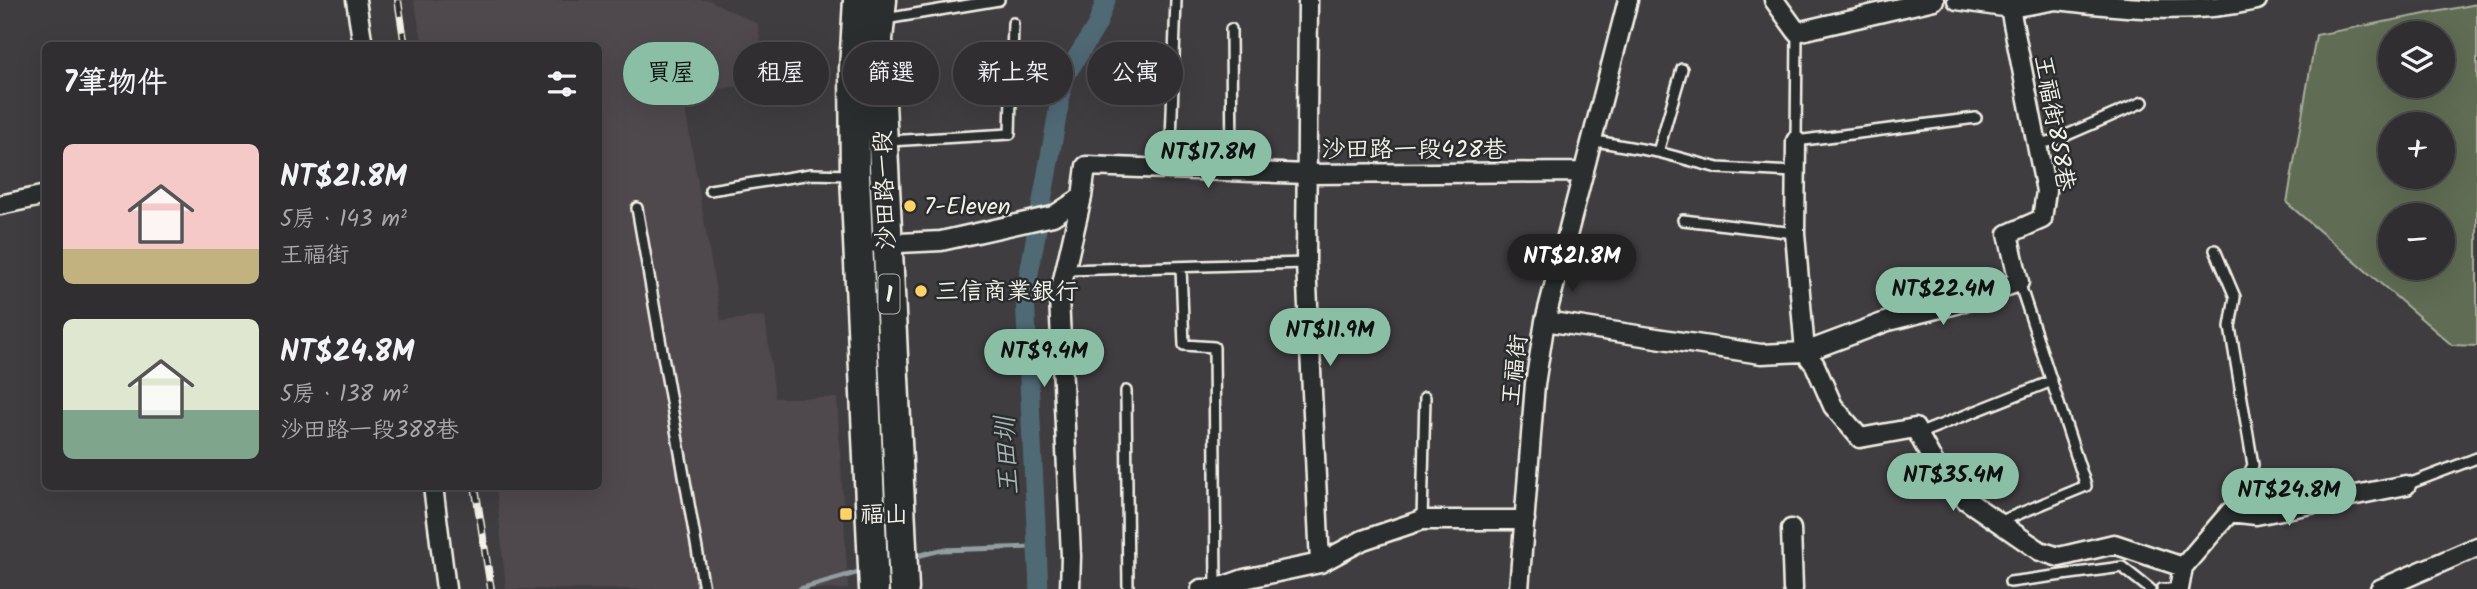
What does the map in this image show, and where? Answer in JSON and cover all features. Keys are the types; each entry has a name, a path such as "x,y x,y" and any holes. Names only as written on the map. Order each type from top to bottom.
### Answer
{"main road":[{"name":"沙田路一段","path":"858,0 854,69 855,175 874,244 904,589"},
{"name":"沙田路一段","path":"874,589 874,244 882,141 878,39 881,10"}],"street":[{"path":"356,0 362,42"},
{"path":"1308,0 1306,263 1320,563"},
{"name":"王福街","path":"1519,589 1535,384 1545,321 1628,0"},
{"path":"1774,0 1797,32 1934,0"},
{"path":"1958,0 2010,8 2056,0 2129,8 2186,9 2257,0"},
{"name":"王福街858巷","path":"2010,8 2046,191 2042,219 2008,234 2019,282"},
{"path":"1796,141 1795,233 1805,352 1815,365 1833,406 1860,438 1915,428 1938,470 1966,500 2040,551 2059,557 2114,544 2183,567"},
{"name":"沙田路一段428巷","path":"1082,197 1086,166 1307,174 1584,172"},
{"path":"0,205 42,196"},
{"path":"874,244 941,241 1053,216 1082,197"},
{"path":"1070,589 1059,298 1082,197"},
{"path":"1545,321 1761,354 1805,352 1888,321 1956,304 2019,282"},
{"path":"2179,589 2183,567 2230,512 2256,515 2406,485"},
{"path":"434,490 446,589"},
{"path":"1201,589 1216,589 1244,579 1320,563 1363,540 1422,520 1525,520"},
{"path":"1791,529 1793,589"},
{"path":"2380,589 2477,547"}],"lane":[{"path":"881,10 999,0"},
{"path":"1170,169 1176,0"},
{"path":"882,141 1010,134 1013,23"},
{"path":"1231,29 1232,171"},
{"path":"1797,32 1796,141 1976,118"},
{"path":"1658,152 1682,69"},
{"path":"2035,144 2053,141 2143,102"},
{"path":"1590,140 1658,152 1718,168 1795,172"},
{"path":"710,190 811,174 855,175"},
{"path":"636,208 704,589"},
{"path":"1683,220 1795,233"},
{"path":"2215,250 2235,298 2230,327 2253,465 2230,512"},
{"path":"1066,270 1306,263"},
{"path":"1181,268 1184,345 1214,347 1216,589"},
{"path":"1998,523 2086,486 2019,282"},
{"path":"1918,434 2052,381"},
{"path":"1126,391 1128,589"},
{"path":"1422,520 1425,397"},
{"path":"2406,485 2477,458"},
{"path":"2010,582 2122,567 2150,589"},
{"path":"2162,589 2179,589"}],"shaded area":[{"path":"414,0 709,0 758,24 760,42 733,42 733,87 719,89 719,42 623,42 623,105 685,105 721,321 765,316 775,398 837,398 848,589 506,589 496,490 602,490 602,42 422,42"}],"green space":[{"path":"2477,4 2477,346 2452,345 2287,203 2316,35 2378,23 2378,98 2455,98 2455,21 2389,21"}],"waterway":[{"name":"王田圳","path":"1039,589 1025,296 1064,78 1097,25 1106,0"},
{"path":"909,558 941,550 1035,547"},
{"path":"800,589 866,570"}],"railway":[{"path":"398,0 404,42"},
{"path":"476,490 491,589"}],"place":[{"name":"7-Eleven","path":"910,206"},
{"name":"三信商業銀行","path":"921,291"},
{"name":"福山","path":"846,514"}]}
